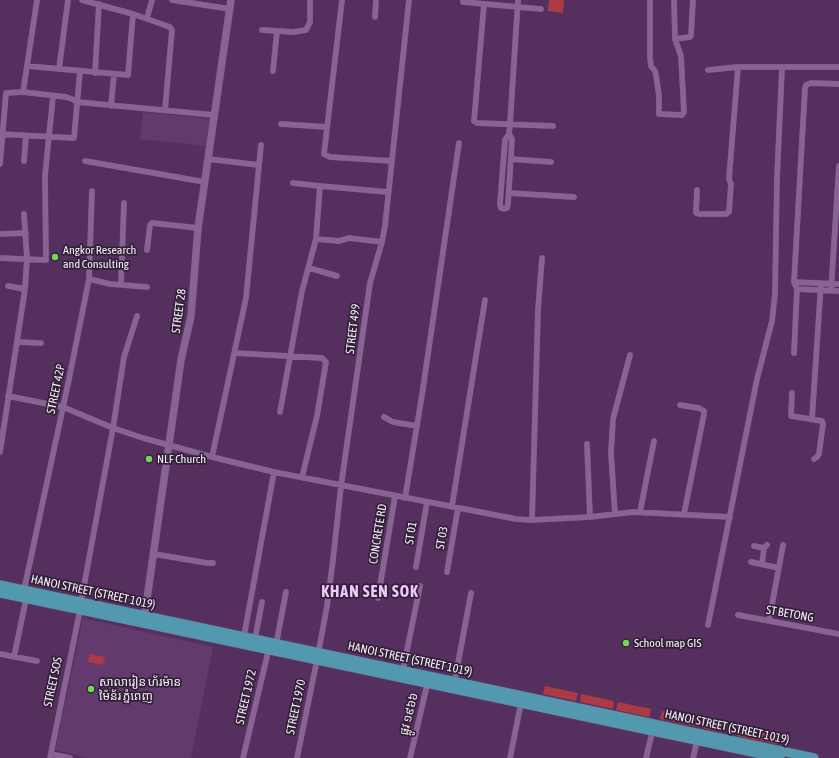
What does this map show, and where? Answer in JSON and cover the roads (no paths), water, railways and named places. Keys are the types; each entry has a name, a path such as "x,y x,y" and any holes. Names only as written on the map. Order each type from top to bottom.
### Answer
{"main road":[{"name":"HANOI STREET (STREET 1019)","path":"0,585 25,594 653,728 697,740 780,758"},
{"name":"HANOI STREET (STREET 1019)","path":"0,593 25,594"},
{"name":"HANOI STREET (STREET 1019)","path":"144,620 244,636 255,639 272,647"},
{"name":"HANOI STREET (STREET 1019)","path":"318,656 403,670 429,680"},
{"name":"HANOI STREET (STREET 1019)","path":"454,685 521,703 814,758"}],"street":[{"path":"24,92 37,0"},
{"path":"59,69 68,0"},
{"path":"82,0 147,18 170,27 172,30 165,110"},
{"path":"147,18 152,0"},
{"path":"172,0 230,10"},
{"name":"STREET 28","path":"144,620 181,360 191,316 198,228 231,0"},
{"path":"262,30 293,32 306,30 310,22 310,0"},
{"path":"342,0 324,154 330,157 392,161"},
{"path":"375,17 376,0"},
{"name":"STREET 499","path":"318,656 333,560 341,486 370,283 382,242 409,0"},
{"path":"509,134 512,139 509,193 507,208 504,209 501,208 500,204 505,140 509,134 510,124 518,0"},
{"path":"650,0 650,58 651,66 656,75 659,96 659,114 682,115 684,112 681,56 675,39 674,0"},
{"path":"675,39 690,37 691,35 693,0"},
{"path":"464,2 541,9"},
{"path":"95,72 99,4"},
{"path":"484,4 474,121 477,123 553,126"},
{"path":"28,66 128,75 132,14"},
{"path":"273,71 276,31"},
{"path":"697,190 696,212 699,214 726,214 729,212 731,184 729,172 738,68"},
{"path":"708,70 738,68 839,68"},
{"path":"708,625 757,379 772,321 782,68"},
{"path":"1,135 74,138 80,71"},
{"path":"111,106 114,74"},
{"path":"794,353 797,289 794,282 805,88 806,85 811,83 839,84"},
{"path":"0,164 1,135 6,94 24,92 72,98 77,102 214,115"},
{"path":"0,258 46,260 45,176 53,96"},
{"path":"281,124 327,127"},
{"path":"24,161 26,136"},
{"path":"405,498 459,142"},
{"path":"212,457 246,298 261,145"},
{"path":"511,158 551,162"},
{"path":"208,159 258,165"},
{"path":"84,161 205,182"},
{"path":"831,291 839,166"},
{"path":"293,183 388,192"},
{"path":"280,412 302,290 316,239 320,186"},
{"name":"STREET 42P","path":"14,657 25,594 89,279 92,190"},
{"path":"509,193 574,197"},
{"path":"121,284 124,203"},
{"path":"0,452 25,289 28,259 24,214"},
{"path":"147,250 150,225 152,223 198,228"},
{"path":"0,234 26,233"},
{"path":"316,239 339,241 349,238 382,242"},
{"path":"532,520 538,310 542,258"},
{"path":"309,268 337,276"},
{"path":"89,279 110,284 147,287"},
{"path":"794,282 839,284"},
{"path":"812,420 821,283"},
{"path":"8,286 25,289"},
{"path":"797,289 839,291"},
{"name":"ST 03","path":"447,572 485,300"},
{"name":"STREET SOS","path":"50,756 80,606 126,349 137,316"},
{"path":"17,342 41,343"},
{"path":"235,352 322,358 326,362 317,416 302,477"},
{"path":"615,514 611,453 613,419 630,355"},
{"path":"792,393 791,416 822,421 824,424 819,454 818,457 814,459"},
{"path":"8,396 63,407 113,428 212,457 341,486 516,519 532,520 590,517 640,512 730,517"},
{"path":"680,405 699,408 704,411 684,514"},
{"path":"384,417 393,422 417,426"},
{"path":"640,512 654,441"},
{"path":"587,444 590,517"},
{"path":"244,636 274,472"},
{"name":"CONCRETE RD","path":"378,598 396,496"},
{"name":"ST 01","path":"416,567 427,502"},
{"path":"769,621 783,545"},
{"path":"754,546 766,546 762,564"},
{"path":"154,554 213,563"},
{"path":"751,562 779,568"},
{"path":"403,670 420,586"},
{"name":"STREET 1972","path":"243,758 286,592"},
{"path":"454,685 471,592"},
{"path":"255,639 262,602"},
{"name":"ST BETONG","path":"738,615 839,634"},
{"path":"0,654 37,662"},
{"name":"STREET 1970","path":"297,758 318,656"},
{"name":"ផ្លូវ ១៩៦៦","path":"410,758 429,680"},
{"path":"510,758 521,703"},
{"path":"646,758 653,728"},
{"path":"693,758 697,740"},
{"path":"50,756 70,758"}],"place":[{"name":"Angkor Research and Consulting","path":"55,257"},
{"name":"NLF Church","path":"149,459"},
{"name":"School map GIS","path":"626,643"},
{"name":"សាលារៀន ហ័រម៉ាន ម៉ៃន័រ ភ្នំពេញ","path":"91,689"}],"district":[{"name":"KHAN SEN SOK","path":"370,592"}]}
